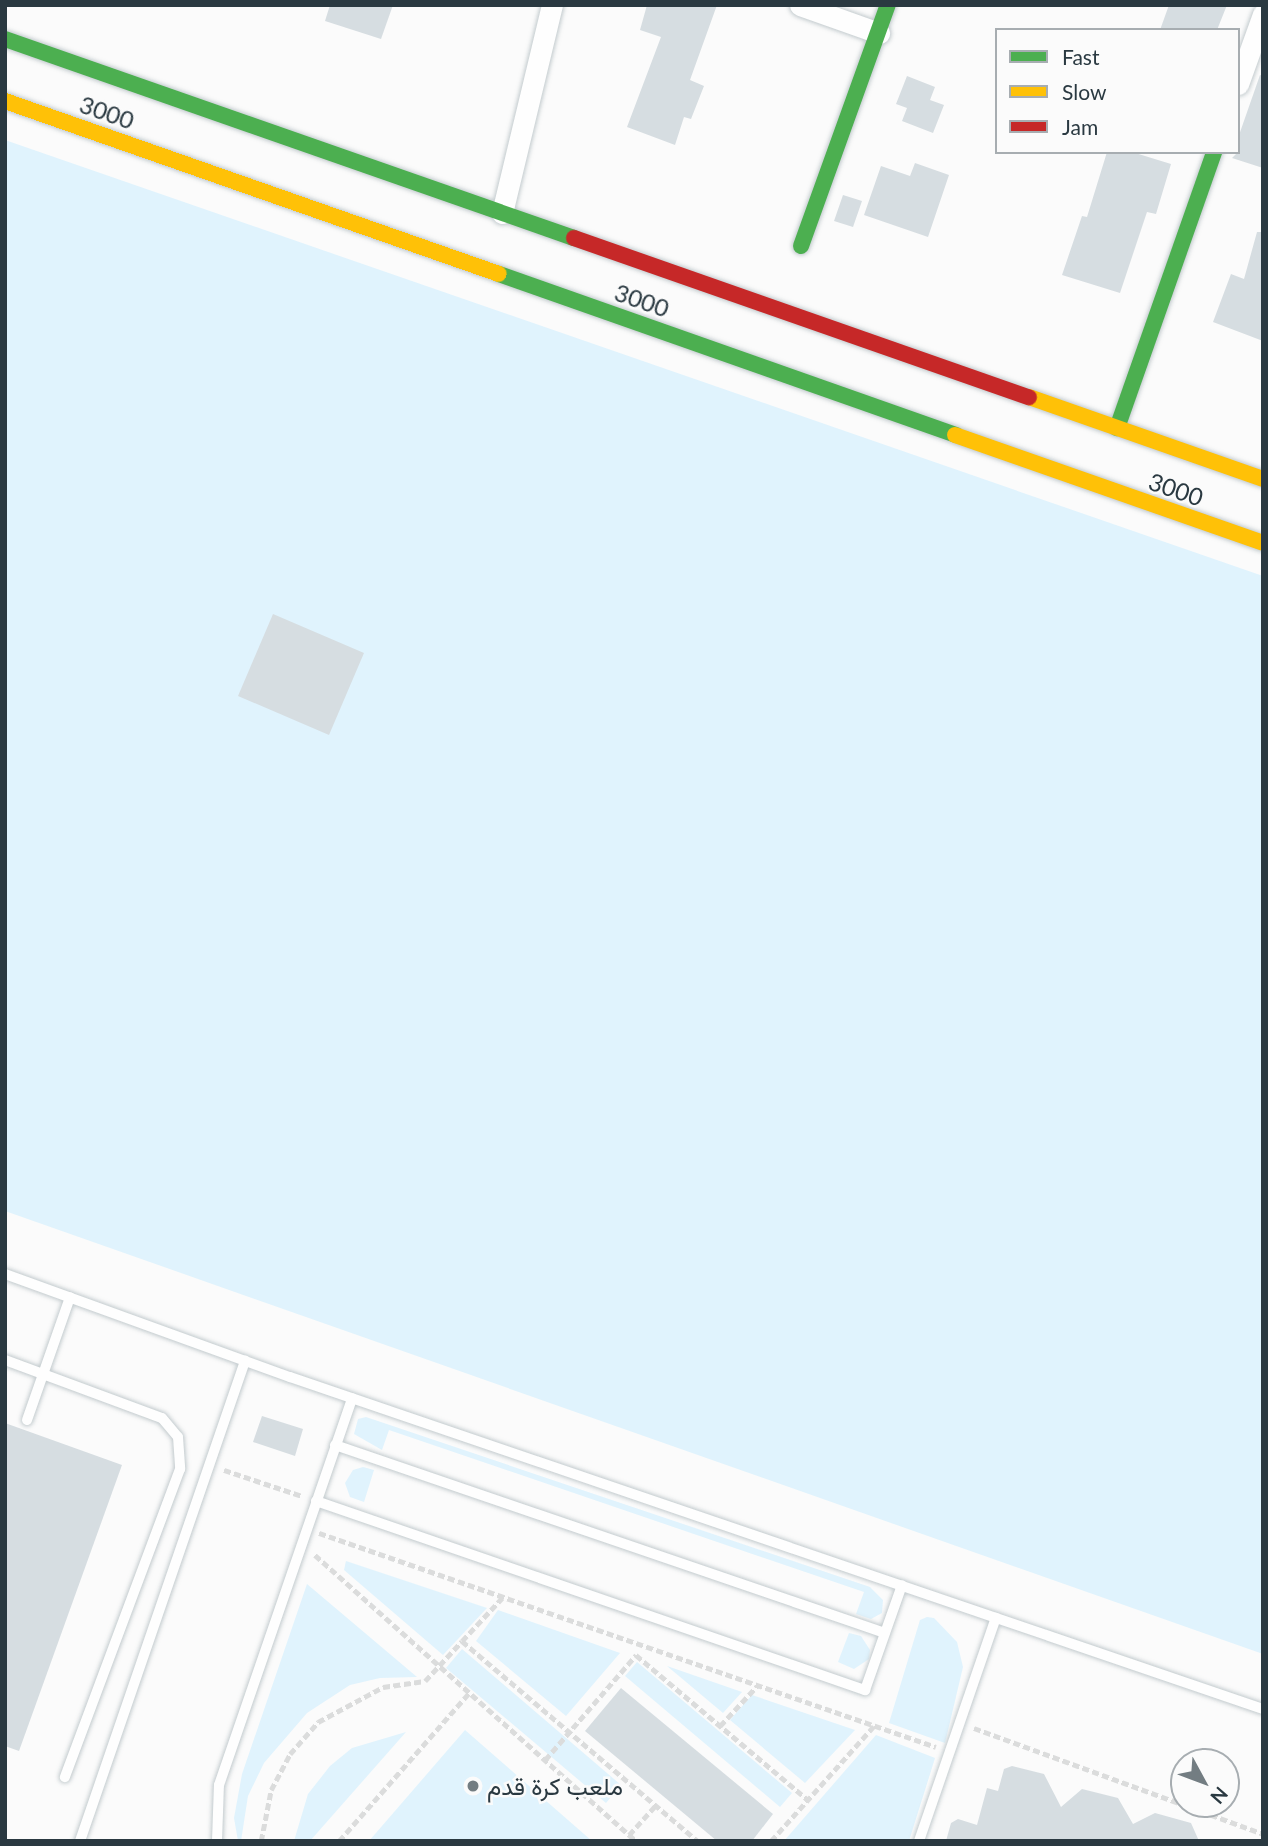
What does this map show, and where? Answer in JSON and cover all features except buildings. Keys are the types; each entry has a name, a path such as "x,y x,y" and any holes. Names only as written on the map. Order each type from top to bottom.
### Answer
{"street":[{"path":"502,213 552,5"},
{"path":"800,5 879,33"},
{"path":"801,246 888,5"},
{"path":"1240,78 1263,14"},
{"path":"5,39 1263,479"},
{"name":"3000","path":"5,101 1263,543"},
{"path":"1117,428 1213,154"}],"lane":[{"path":"5,1274 352,1398 1263,1709"},
{"path":"27,1420 70,1297"},
{"path":"5,1360 162,1418 178,1437 180,1469 65,1777"},
{"path":"79,1841 245,1361"},
{"path":"218,1841 219,1785 352,1398"},
{"path":"335,1445 885,1633"},
{"path":"316,1501 865,1690 902,1585"},
{"path":"919,1841 996,1618"}],"path":[{"path":"209,1465 316,1501"},
{"path":"307,1529 950,1752"},
{"path":"302,1543 636,1841"},
{"path":"261,1841 271,1790 290,1754 318,1722 383,1687 425,1681 502,1598"},
{"path":"462,1642 698,1841"},
{"path":"545,1760 643,1647"},
{"path":"636,1655 808,1800"},
{"path":"720,1726 757,1686"},
{"path":"339,1841 470,1692"},
{"path":"960,1723 1263,1834"},
{"path":"771,1841 874,1726"},
{"path":"629,1835 656,1805"}],"shaded area":[{"path":"5,140 1263,576 1263,1654 5,1211"},
{"path":"366,1417 870,1587 883,1600 882,1613 871,1619 856,1614 864,1592 389,1430 382,1450 354,1434 358,1419"},
{"path":"363,1467 374,1470 364,1502 350,1497 345,1483 353,1470"},
{"path":"346,1561 487,1608 443,1655 344,1570"},
{"path":"307,1584 417,1677 380,1678 350,1685 307,1713 264,1763 248,1796 241,1841 238,1841 234,1818 242,1774"},
{"path":"498,1610 620,1653 566,1716 476,1641"},
{"path":"934,1618 957,1642 963,1667 945,1743 889,1723 920,1620"},
{"path":"849,1633 861,1636 870,1650 869,1659 854,1669 838,1662"},
{"path":"462,1649 621,1785 606,1803 446,1668"},
{"path":"637,1662 792,1793 780,1807 625,1676"},
{"path":"667,1666 742,1692 723,1713"},
{"path":"752,1695 855,1730 805,1783 730,1720"},
{"name":"ملعب كرة قدم","path":"465,1730 592,1841 369,1841"},
{"path":"406,1732 310,1841 294,1841 308,1794 330,1766 352,1748"},
{"path":"876,1735 935,1758 909,1841 784,1841"}],"traffic: fast":[{"path":"801,246 888,5"},
{"path":"5,39 574,238"},
{"path":"1117,428 1213,154"},
{"path":"499,274 955,435"}],"traffic: slow":[{"path":"5,101 499,274"},
{"path":"1029,397 1263,479"},
{"path":"955,435 1263,543"}],"traffic: jam":[{"path":"574,238 1029,397"}],"place":[{"name":"ملعب كرة قدم","path":"473,1786"}]}
